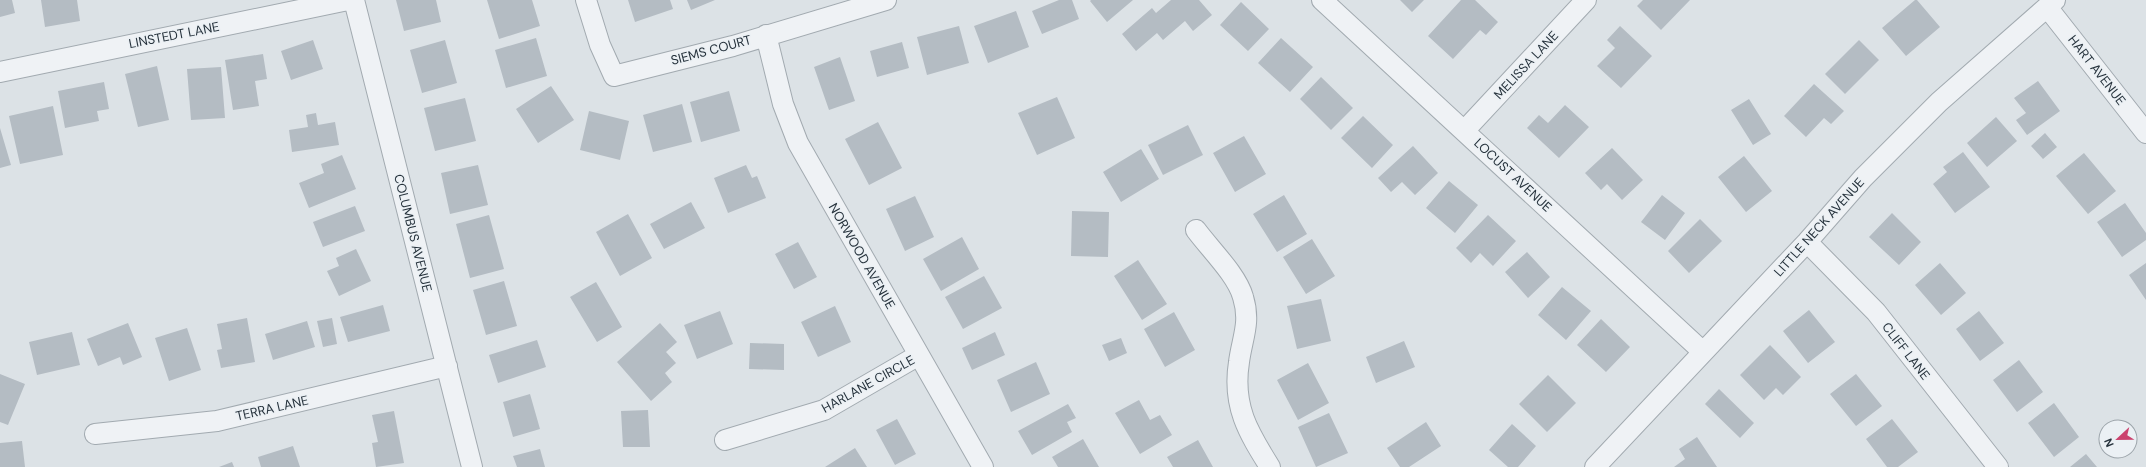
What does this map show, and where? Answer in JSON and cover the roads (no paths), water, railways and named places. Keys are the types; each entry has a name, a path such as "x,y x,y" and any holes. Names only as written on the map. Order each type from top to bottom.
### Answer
{"street":[{"name":"LINSTEDT LANE","path":"0,72 348,0"},
{"name":"COLUMBUS AVENUE","path":"354,0 472,467"},
{"name":"SIEMS COURT","path":"586,0 600,45 614,76 733,46 886,0"},
{"name":"LOCUST AVENUE","path":"1322,0 1465,130 1702,351"},
{"name":"MELISSA LANE","path":"1465,130 1586,0"},
{"name":"HART AVENUE","path":"2051,4 2146,133"},
{"name":"LITTLE NECK AVENUE","path":"1595,467 1702,351 1806,242 1863,178 1939,102 2051,4"},
{"name":"NORWOOD AVENUE","path":"766,35 783,104 798,143 983,467"},
{"path":"1196,230 1227,267 1243,296 1246,315 1246,335 1239,362 1236,391 1247,431 1270,467"},
{"name":"CLIFF LANE","path":"1806,242 1876,312 1998,467"},
{"name":"HARLANE CIRCLE","path":"725,440 824,410 919,355"},
{"name":"TERRA LANE","path":"95,434 217,421 447,366"}]}
